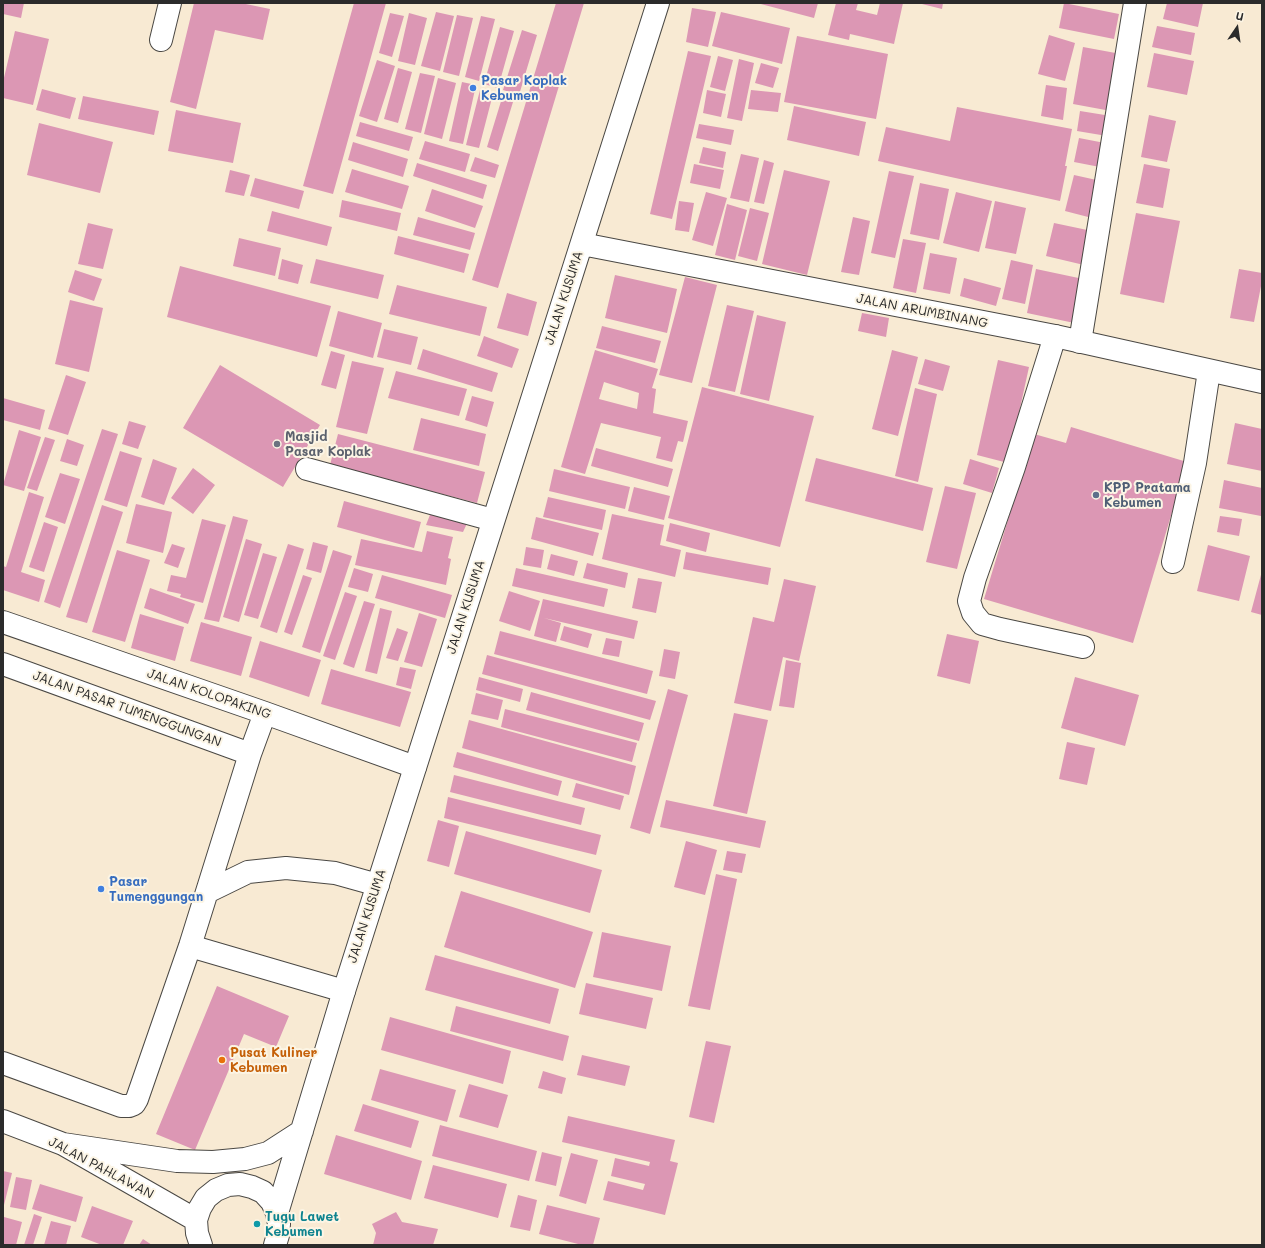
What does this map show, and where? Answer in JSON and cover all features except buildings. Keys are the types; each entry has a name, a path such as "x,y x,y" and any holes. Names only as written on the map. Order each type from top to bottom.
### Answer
{"main road":[{"path":"161,40 170,3"},
{"name":"JALAN KUSUMA","path":"277,1213 344,991 658,3"},
{"path":"1080,342 1134,3"},
{"name":"JALAN ARUMBINANG","path":"582,244 1055,336 1262,382"},
{"path":"1055,336 1014,467 975,578 969,601 973,613 982,624 1000,630 1083,647"},
{"path":"1172,562 1195,463 1209,371"},
{"path":"307,469 493,520"},
{"name":"JALAN KOLOPAKING","path":"3,622 415,767"},
{"name":"JALAN PASAR TUMENGGUNGAN","path":"3,664 250,754"},
{"path":"3,1063 121,1106 129,1106 134,1104 190,946 250,754 265,713"},
{"path":"207,892 248,872 286,868 335,873 378,884"},
{"path":"190,946 344,991"},
{"name":"JALAN PAHLAWAN","path":"3,1120 63,1144 196,1220"},
{"path":"63,1144 177,1161 213,1162 245,1159 268,1153 302,1132"},
{"path":"201,1245 197,1234 196,1220 200,1208 206,1198 216,1190 228,1185 240,1184 263,1192 272,1202 277,1213 279,1224 278,1235 274,1245"}],"place":[{"name":"Pasar Koplak Kebumen","path":"473,88"},
{"name":"Masjid Pasar Koplak","path":"277,444"},
{"name":"KPP Pratama Kebumen","path":"1096,495"},
{"name":"Pasar Tumenggungan","path":"101,889"},
{"name":"Pusat Kuliner Kebumen","path":"222,1060"},
{"name":"Tugu Lawet Kebumen","path":"257,1224"}]}
